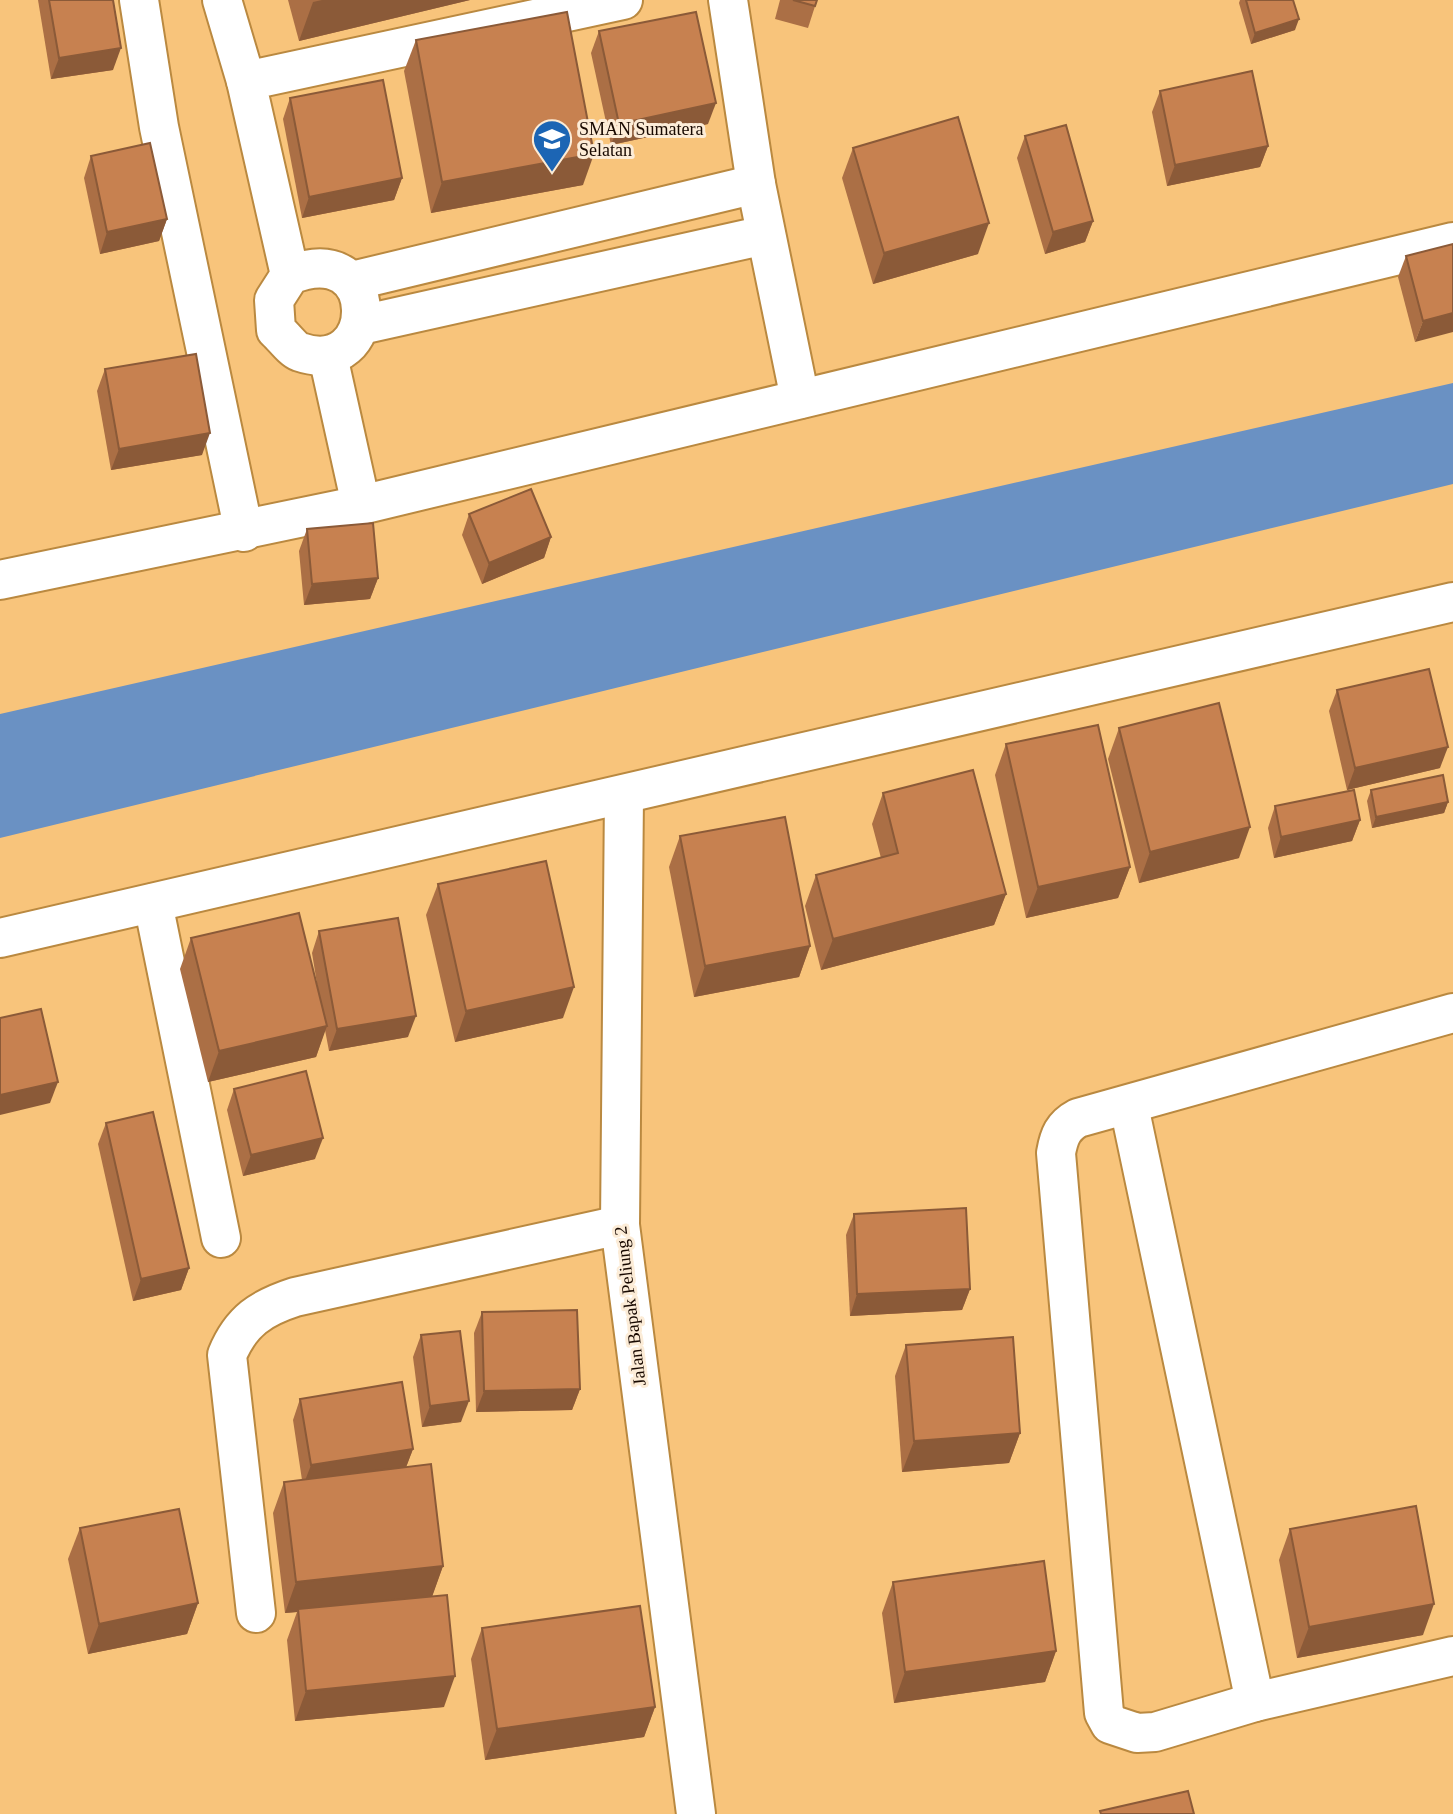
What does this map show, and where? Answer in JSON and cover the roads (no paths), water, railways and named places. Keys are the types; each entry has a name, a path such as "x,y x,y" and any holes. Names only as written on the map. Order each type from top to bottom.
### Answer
{"street":[{"path":"139,0 159,127 244,532"},
{"path":"222,0 246,81 290,275"},
{"path":"246,81 623,0"},
{"path":"728,0 765,235 800,399"},
{"path":"352,281 756,184"},
{"path":"361,325 765,235"},
{"path":"0,580 244,532 361,505 1453,242"},
{"path":"311,267 333,269 352,281 362,302 361,325 348,345 328,356 298,351 276,330 274,300 290,275 311,267"},
{"path":"328,356 361,505"},
{"path":"0,938 1453,602"},
{"name":"Jalan Bapak Peliung 2","path":"624,795 620,1225 696,1814"},
{"path":"153,903 221,1238"},
{"path":"1453,1013 1129,1106 1078,1118 1069,1123 1059,1136 1056,1153 1104,1713 1110,1724 1123,1730 1155,1732 1255,1702 1453,1656"},
{"path":"1129,1106 1255,1702"},
{"path":"256,1613 228,1355 235,1335 248,1320 268,1306 295,1297 620,1225"}],"water":[{"path":"1453,383 1453,484 0,838 0,714"}],"place":[{"name":"SMAN Sumatera Selatan","path":"552,173"}]}
